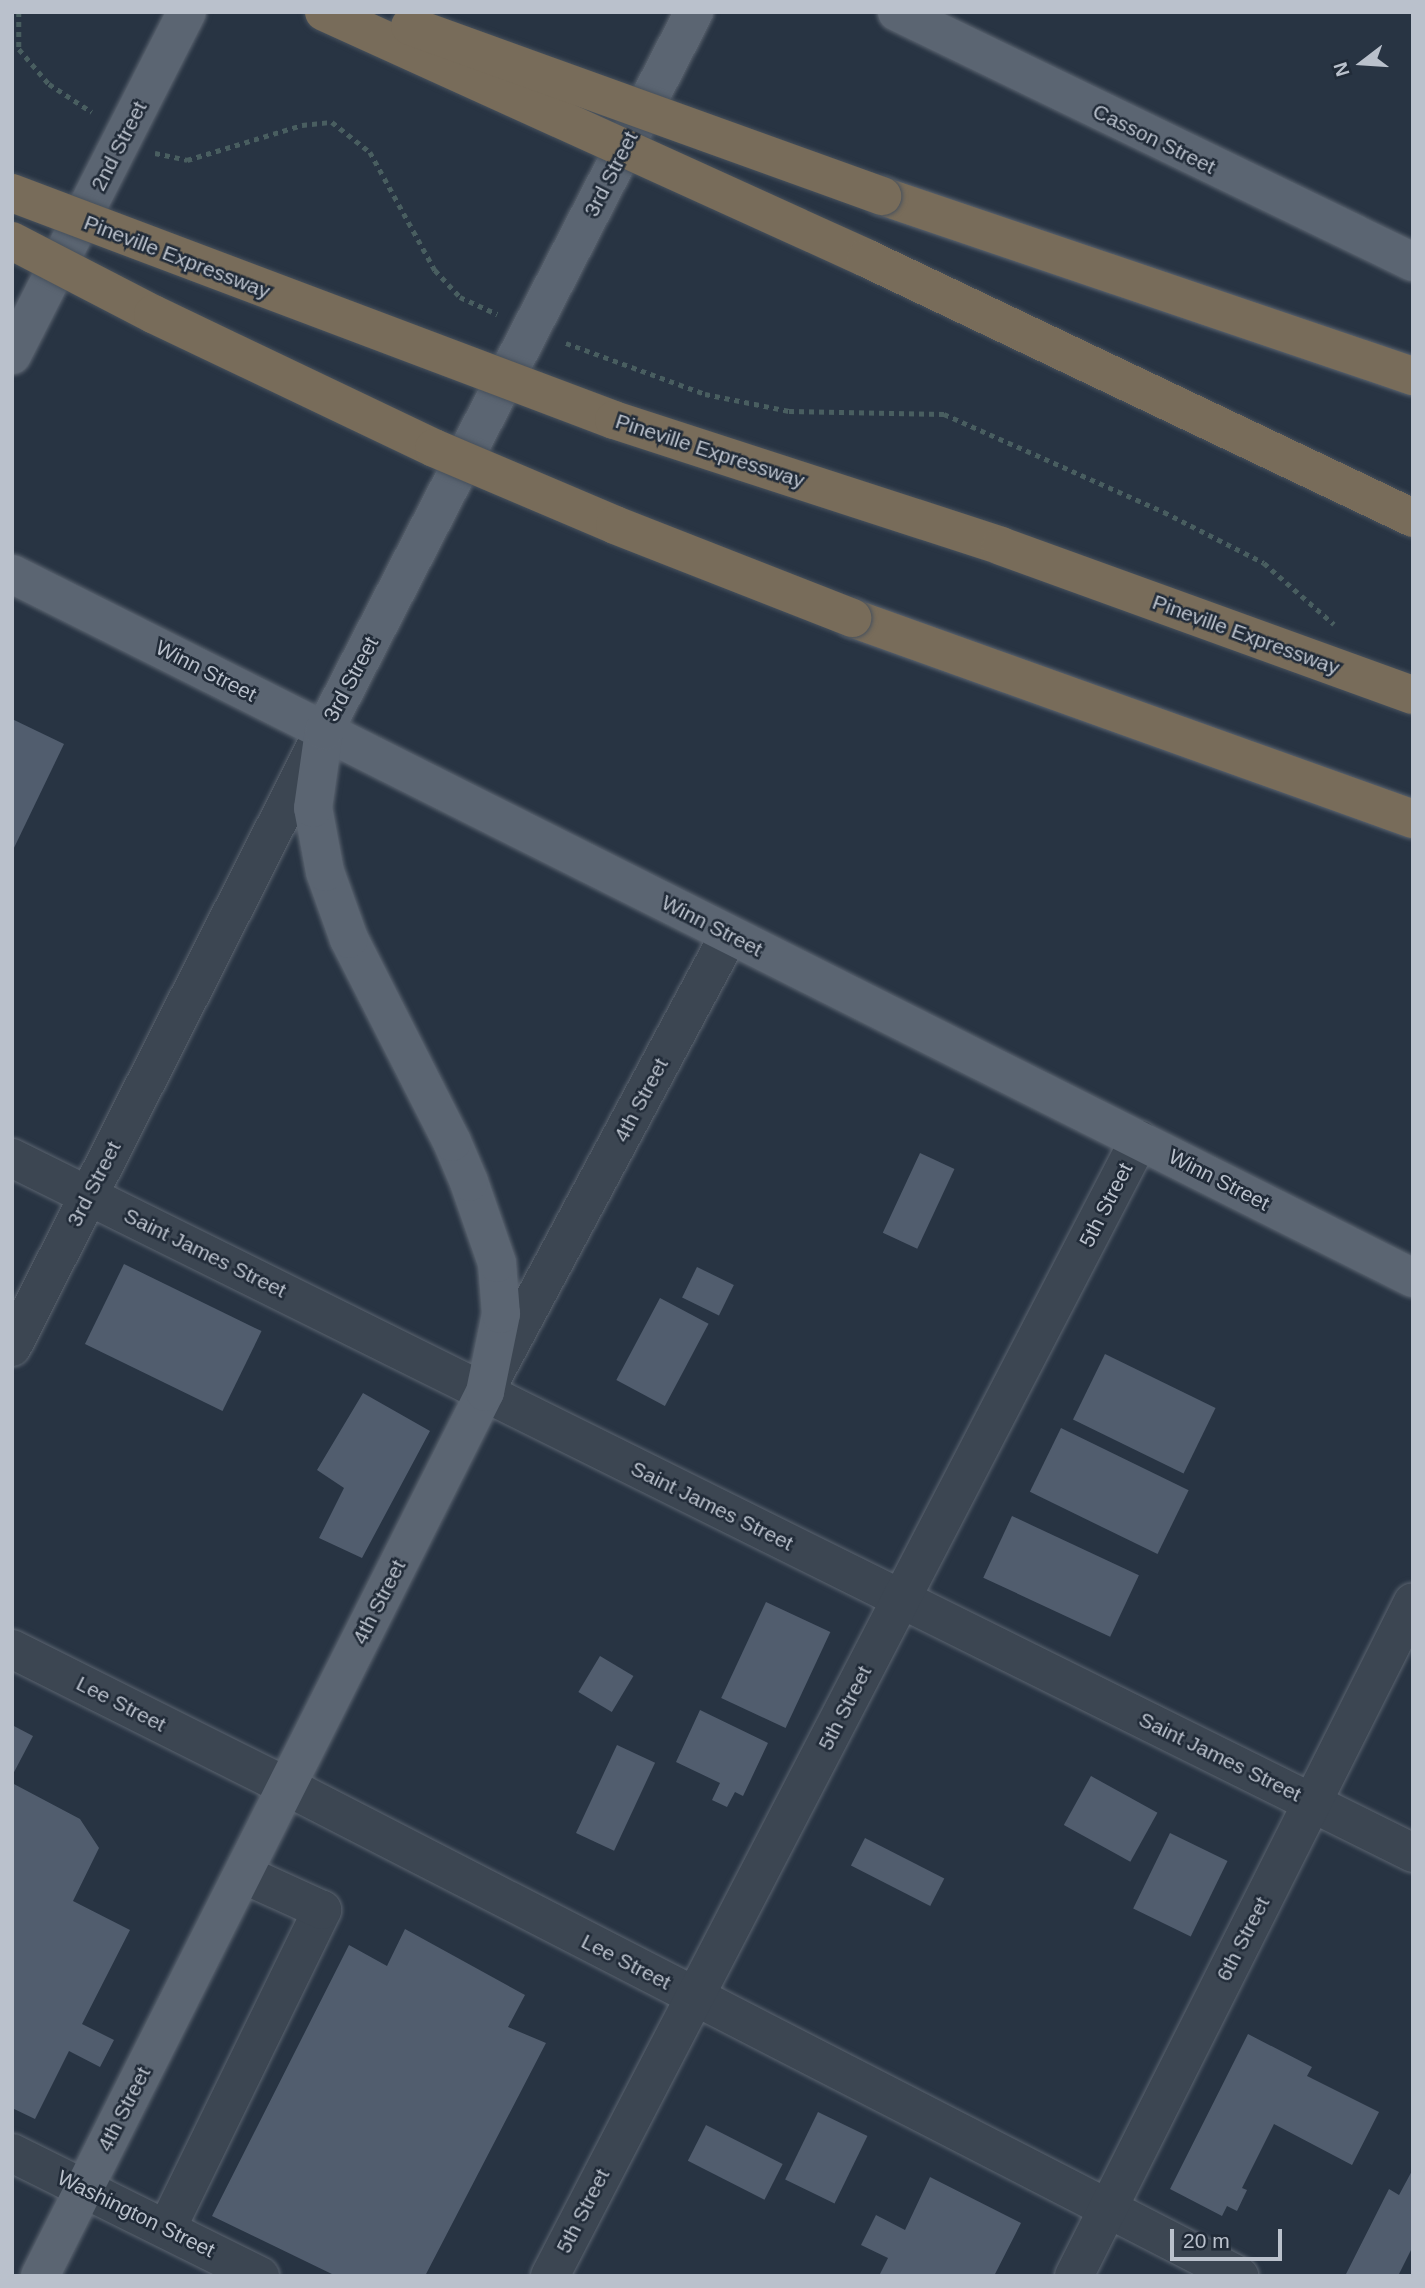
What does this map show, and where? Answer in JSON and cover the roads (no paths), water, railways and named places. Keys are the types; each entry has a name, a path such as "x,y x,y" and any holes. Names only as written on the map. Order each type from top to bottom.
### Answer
{"highway":[{"path":"324,12 866,258 1413,518"},
{"path":"371,12 882,196 1413,376"},
{"name":"Pineville Expressway","path":"12,193 614,420 1002,546 1413,695"},
{"path":"12,241 153,314 434,448 615,525 852,618 1413,819"}],"main road":[{"name":"2nd Street","path":"12,355 187,12"},
{"name":"3rd Street","path":"324,731 694,12"},
{"name":"Casson Street","path":"897,12 1413,262"},
{"name":"Winn Street","path":"12,574 1413,1278"},
{"path":"324,731 313,808 325,872 349,939 465,1172 497,1263 502,1314 485,1392"},
{"name":"4th Street","path":"40,2276 485,1392"}],"street":[{"name":"3rd Street","path":"12,1346 324,731"},
{"name":"4th Street","path":"485,1392 729,935"},
{"name":"5th Street","path":"550,2276 1139,1140"},
{"name":"Saint James Street","path":"12,1158 1413,1853"},
{"name":"6th Street","path":"1074,2276 1413,1602"},
{"name":"Lee Street","path":"12,1649 286,1786 1240,2276"},
{"path":"167,2228 322,1910 243,1874"},
{"name":"Washington Street","path":"12,2153 260,2276"}]}
